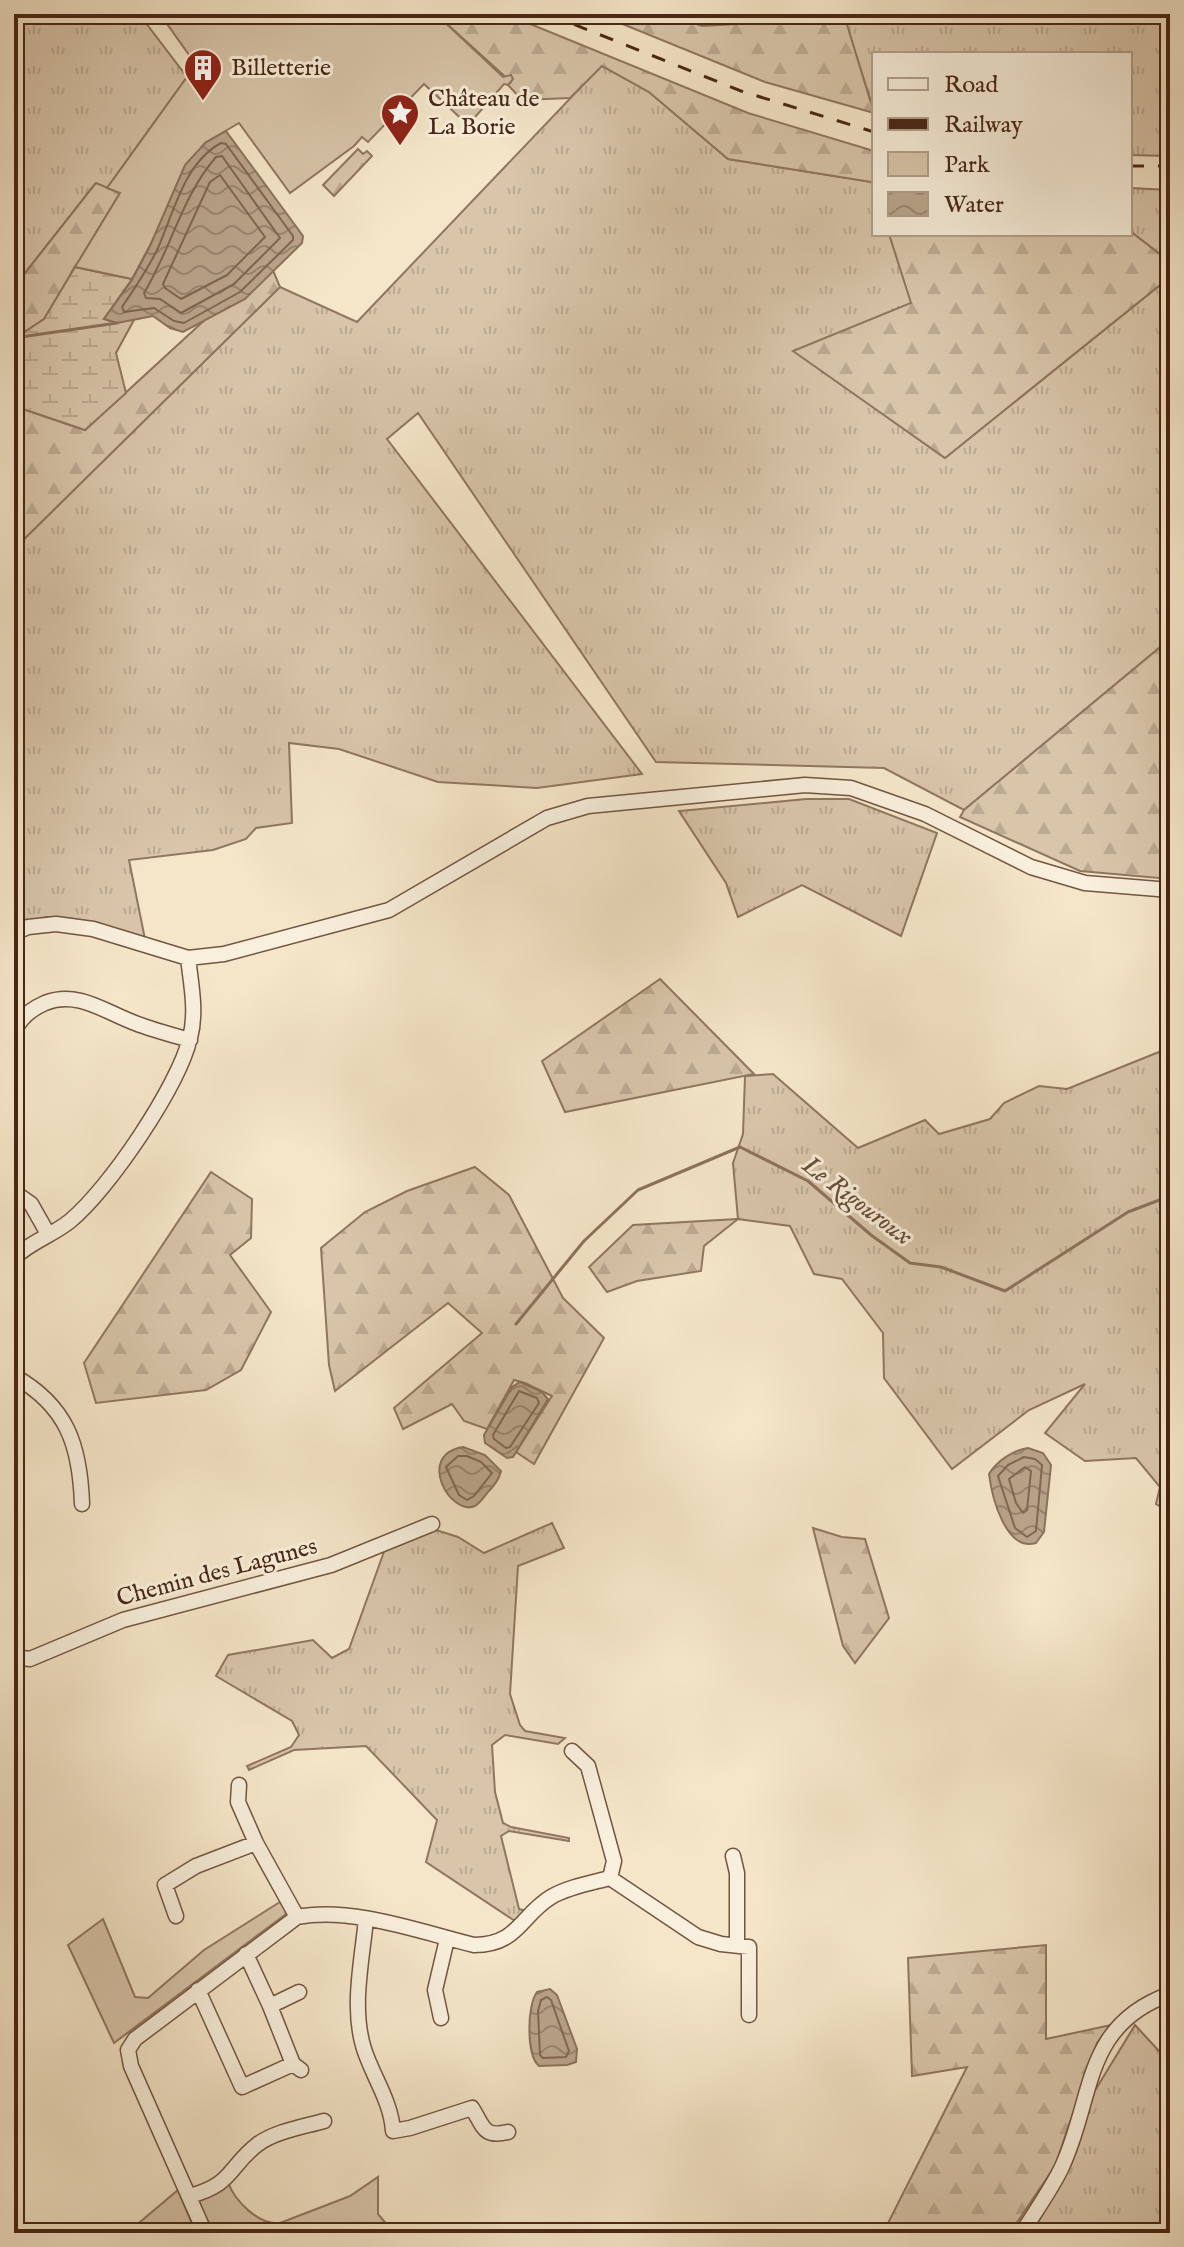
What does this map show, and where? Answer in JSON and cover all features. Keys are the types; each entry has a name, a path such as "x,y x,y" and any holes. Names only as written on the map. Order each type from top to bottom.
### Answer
{"street":[{"path":"14,933 40,924 81,927 188,958 224,954 389,910 524,829 547,818 588,806 805,785 851,788 925,814 1031,867 1085,883 1170,890"},
{"path":"14,1258 22,1249 71,1220 115,1169 170,1087 190,1040 193,1016 188,958"},
{"path":"14,1032 18,1023 35,1007 57,998 79,999 134,1023 190,1040"},
{"path":"14,1192 31,1204 48,1234"},
{"path":"14,1376 39,1390 65,1421 81,1474 82,1504"},
{"name":"Chemin des Lagunes","path":"14,1657 30,1659 123,1620 331,1565 432,1524"},
{"path":"572,1751 588,1766 614,1861 610,1878"},
{"path":"239,1785 238,1802 256,1843 297,1917"},
{"path":"176,1916 165,1885 196,1866 256,1843"},
{"path":"733,1856 737,1873 737,1946"},
{"path":"205,2233 131,2066 128,2050 135,2039 297,1917 323,1913 366,1919 474,1945 488,1945 520,1929 531,1914 551,1897 610,1878"},
{"path":"610,1878 698,1937 749,1947 749,2015"},
{"path":"366,1919 357,2021 365,2051 392,2113 393,2131 472,2108 486,2132 494,2135 508,2132"},
{"path":"441,2018 435,1990 447,1939"},
{"path":"198,1990 242,2087 297,2067 246,1954"},
{"path":"270,2006 299,1992"},
{"path":"1022,2233 1061,2168 1103,2044 1131,2013 1170,1994"},
{"path":"189,2196 208,2191 226,2179 261,2141 324,2121"}],"green space":[{"path":"14,14 139,14 187,77 107,188 95,184 18,282 14,282"},
{"path":"160,14 436,14 503,77 511,75 513,79 508,85 504,84 468,125 424,84 368,142 362,137 290,193 239,123 205,143 132,279 75,267 120,193 107,188 187,77 199,69"},
{"path":"436,14 506,14 748,113 872,150 872,184 728,159 649,92 602,66 570,98 522,100 508,85 511,82"},
{"path":"598,14 668,14 702,26 845,18 872,112 765,82"},
{"path":"669,14 1170,14 1170,156 1132,155 1132,52 872,52 872,105 844,18 701,26"},
{"path":"602,65 649,92 728,159 872,182 872,236 890,236 912,303 794,351 945,458 1170,277 1170,639 964,810 884,768 656,762 418,413 387,439 642,774 537,788 438,782 339,749 289,743 292,823 256,828 246,839 213,850 129,860 145,939 75,919 47,917 16,925 14,549 280,287 357,322"},
{"path":"358,149 372,156 334,196 323,185"},
{"path":"96,183 120,193 44,319 14,339 14,282 18,282"},
{"path":"1132,188 1170,190 1170,262 1132,233"},
{"path":"1132,233 1170,262 1170,277 945,458 793,351 911,303 890,236 1132,236"},
{"path":"269,261 280,287 14,549 14,406 85,430"},
{"path":"75,267 132,279 104,319 117,323 135,318 116,353 126,393 85,430 14,406 14,339 44,319"},
{"path":"1170,639 1170,879 1080,871 960,817 964,810"},
{"path":"806,799 849,799 937,833 901,936 802,885 738,917 726,883 679,811"},
{"path":"660,979 754,1074 565,1112 542,1061"},
{"path":"1159,1052 1170,1061 1170,1512 1156,1504 1160,1487 1136,1458 1085,1461 1045,1433 1085,1384 1029,1410 952,1469 884,1378 883,1333 842,1279 814,1274 790,1226 738,1219 733,1163 743,1134 745,1076 773,1074 858,1148 925,1120 939,1134 990,1119 1004,1103 1039,1086 1067,1089"},
{"path":"475,1167 509,1195 563,1298 604,1338 534,1464 516,1452 552,1396 514,1380 487,1429 464,1421 452,1404 403,1429 394,1408 482,1333 448,1303 335,1391 329,1365 321,1248 365,1212 407,1191"},
{"path":"211,1172 252,1199 251,1238 230,1255 271,1312 241,1370 206,1390 96,1403 84,1363"},
{"path":"738,1219 704,1246 701,1271 637,1281 607,1292 589,1267 633,1225"},
{"path":"552,1523 564,1548 518,1566 510,1694 525,1731 565,1738 558,1744 505,1735 492,1745 495,1792 503,1823 569,1838 569,1841 509,1831 501,1836 519,1909 526,1911 515,1921 426,1862 437,1820 366,1746 294,1750 249,1770 247,1766 291,1747 299,1735 292,1721 216,1676 228,1655 313,1640 332,1658 349,1649 385,1549 433,1529 458,1537 484,1553"},
{"path":"813,1528 842,1537 865,1539 889,1618 855,1663 843,1646"},
{"path":"283,1900 286,1914 114,2043 68,1945 103,1919 135,1997 148,1998 204,1950"},
{"path":"1046,1945 1046,2039 1111,2025 1097,2043 1055,2166 1010,2233 883,2233 967,2067 912,2076 908,1958"},
{"path":"1135,2025 1170,2063 1170,2233 1008,2233"},
{"path":"378,2177 378,2214 388,2226 511,2228 511,2233 210,2233 197,2203 228,2182 248,2210 264,2220 280,2223 350,2196"},
{"path":"178,2190 196,2233 127,2233"}],"water":[{"path":"226,131 303,236 302,243 245,299 183,332 170,328 153,316 117,323 104,319 132,280 150,246 185,165 205,143"},
{"path":"520,1382 542,1392 548,1399 513,1457 507,1458 485,1443 484,1435 512,1387"},
{"path":"463,1447 485,1455 501,1471 494,1485 475,1506 456,1503 442,1484 439,1472 441,1461 449,1452"},
{"path":"1028,1448 1043,1453 1051,1465 1044,1532 1036,1543 1025,1544 1016,1539 1002,1521 989,1474 1006,1457"},
{"path":"550,1989 557,1995 577,2049 576,2062 567,2065 539,2066 532,2052 529,2030 531,2008 537,1992"}],"waterway":[{"path":"14,338 117,323"},
{"name":"Le Rigouroux","path":"516,1324 584,1241 638,1190 740,1147 808,1181 871,1235 910,1263 941,1267 1005,1291 1128,1212 1170,1196"}],"railway":[{"path":"548,14 741,91 872,131"},
{"path":"1132,166 1170,166"}],"place":[{"name":"Billetterie","path":"203,102"},
{"name":"Château de La Borie","path":"400,147"}]}
